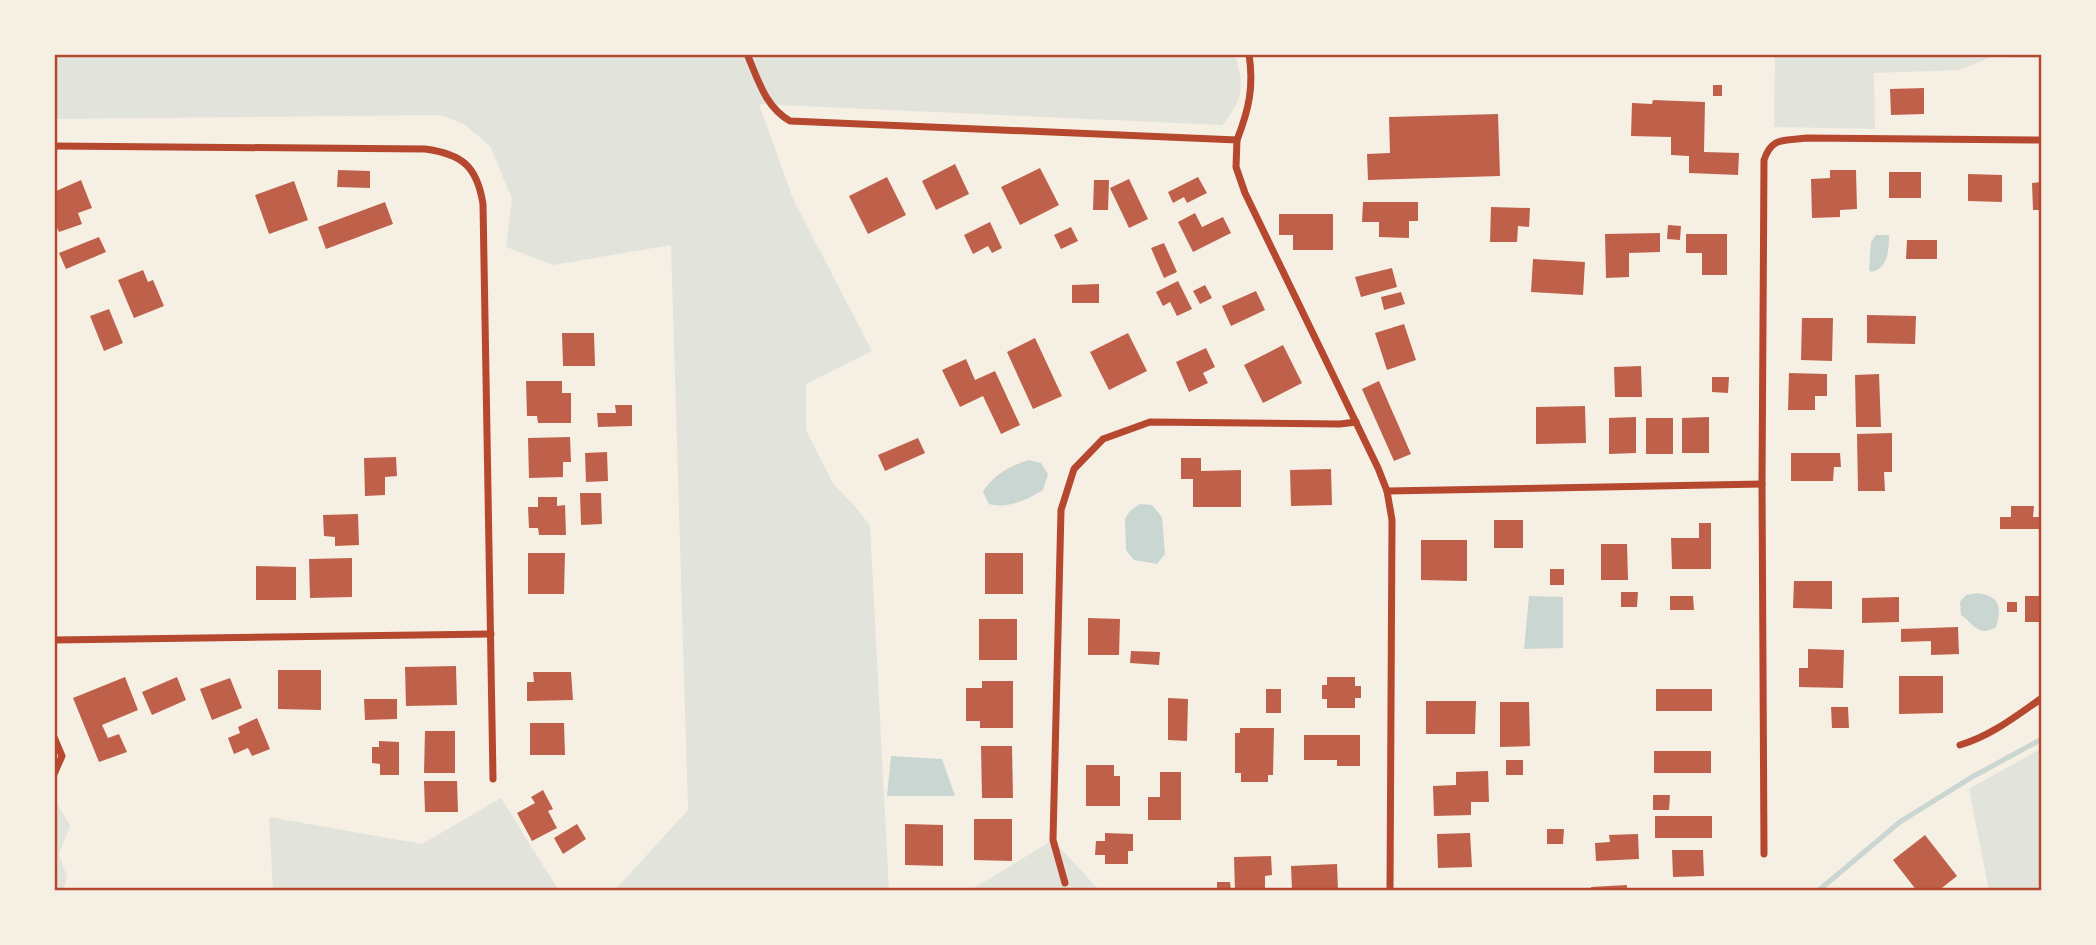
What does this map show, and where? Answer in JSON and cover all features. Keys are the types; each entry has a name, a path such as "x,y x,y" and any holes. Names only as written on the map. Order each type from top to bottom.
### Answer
{"street":[{"path":"747,54 769,103 777,114 790,121 1237,140"},
{"path":"1249,54 1252,90 1237,140 1236,167 1245,193 1387,491 1392,520 1390,891"},
{"path":"1764,854 1762,484 1764,160 1768,147 1775,142 1807,138 2042,140"},
{"path":"54,146 425,149 445,152 461,159 473,172 483,204 493,779"},
{"path":"1065,883 1054,840 1054,812 1061,510 1074,469 1103,439 1150,422 1356,422"},
{"path":"1387,491 1762,484"},
{"path":"54,640 491,634"},
{"path":"1960,745 1978,740 2042,698"},
{"path":"54,737 62,756 54,774"}],"shaded area":[{"path":"54,54 1235,54 1241,83 1235,108 1222,125 759,104 793,199 872,351 806,384 806,430 833,483 870,526 889,891 614,891 688,810 671,245 553,265 506,247 512,199 490,146 464,124 440,115 54,119"},
{"path":"1775,54 2042,54 2042,58 1991,57 1960,70 1874,73 1875,129 1774,127"},
{"path":"1876,235 1889,235 1889,247 1884,263 1871,272 1871,242"},
{"path":"1029,460 1041,463 1048,474 1043,490 1010,504 989,504 983,492 991,481 1009,468"},
{"path":"1140,504 1152,505 1162,517 1165,554 1157,564 1134,560 1126,550 1125,519 1130,511"},
{"path":"1977,593 1991,597 1999,608 1996,627 1990,630 1977,628 1961,615 1960,602 1966,595"},
{"path":"1529,596 1563,597 1563,648 1524,649"},
{"path":"2042,748 2042,891 1989,891 1969,789"},
{"path":"891,756 942,759 955,796 887,796"},
{"path":"501,798 559,891 273,891 269,817 422,844"},
{"path":"58,805 70,826 59,854 67,877 63,891 54,891 54,807"},
{"path":"1053,840 1100,891 969,891"}],"building":[{"path":"1713,85 1722,85 1722,96 1713,96"},
{"path":"1924,88 1924,114 1891,115 1890,89"},
{"path":"1653,100 1705,102 1704,152 1739,153 1738,175 1689,173 1689,156 1671,155 1671,137 1631,136 1632,103 1652,104"},
{"path":"1498,114 1500,176 1368,180 1367,154 1390,153 1389,117"},
{"path":"955,164 969,194 936,210 922,181"},
{"path":"1040,168 1059,205 1020,225 1001,187"},
{"path":"338,170 370,171 370,188 337,187"},
{"path":"1830,170 1856,170 1857,209 1840,210 1840,217 1812,218 1811,179 1830,178"},
{"path":"1889,172 1921,172 1921,198 1889,198"},
{"path":"1968,174 2002,175 2002,202 1968,201"},
{"path":"887,177 906,215 868,234 849,196"},
{"path":"1198,177 1207,193 1187,203 1184,197 1173,203 1168,192"},
{"path":"1129,179 1148,219 1129,228 1110,188"},
{"path":"81,180 92,208 78,213 82,224 59,232 54,220 54,192"},
{"path":"1094,180 1109,180 1108,210 1093,210"},
{"path":"294,181 308,220 269,234 255,195"},
{"path":"2042,182 2042,210 2033,210 2032,183"},
{"path":"385,202 393,224 326,249 318,227"},
{"path":"1363,202 1418,202 1418,221 1409,221 1409,238 1379,237 1379,222 1362,222"},
{"path":"1491,207 1530,208 1529,227 1518,226 1517,242 1490,242"},
{"path":"1195,213 1202,227 1223,217 1231,233 1193,252 1178,222"},
{"path":"1279,214 1333,214 1333,250 1293,250 1293,235 1279,235"},
{"path":"990,222 1002,248 992,253 988,246 973,254 964,235"},
{"path":"1668,225 1681,226 1680,240 1667,239"},
{"path":"1071,227 1078,241 1061,249 1054,235"},
{"path":"1660,233 1660,252 1629,253 1629,277 1606,278 1605,234"},
{"path":"1686,234 1727,234 1727,275 1702,275 1702,253 1686,253"},
{"path":"99,237 106,252 66,269 59,253"},
{"path":"1907,240 1937,240 1937,259 1906,259"},
{"path":"1164,243 1177,272 1164,278 1151,248"},
{"path":"1533,259 1585,262 1583,295 1531,292"},
{"path":"1392,268 1397,287 1361,297 1355,277"},
{"path":"143,270 148,282 153,280 164,306 134,318 118,280"},
{"path":"1178,281 1192,309 1177,316 1170,302 1163,306 1156,292"},
{"path":"1099,284 1099,303 1072,303 1072,285"},
{"path":"1205,285 1212,298 1200,304 1193,291"},
{"path":"1256,291 1265,310 1231,326 1222,306"},
{"path":"1401,292 1405,304 1384,310 1381,297"},
{"path":"109,309 123,343 104,351 90,316"},
{"path":"1867,315 1916,316 1915,344 1867,343"},
{"path":"1802,318 1833,318 1832,361 1801,360"},
{"path":"1404,324 1416,360 1387,370 1375,333"},
{"path":"562,333 594,333 595,366 563,366"},
{"path":"1128,333 1147,371 1109,390 1090,352"},
{"path":"1035,338 1062,396 1033,409 1007,352"},
{"path":"1283,345 1302,383 1263,403 1244,365"},
{"path":"1206,348 1215,367 1203,373 1208,383 1189,392 1176,362"},
{"path":"966,359 975,380 995,371 1020,425 1001,434 983,396 960,407 942,370"},
{"path":"1641,366 1642,397 1615,397 1614,367"},
{"path":"1789,373 1827,374 1827,396 1815,396 1815,410 1788,410"},
{"path":"1879,374 1881,427 1856,427 1855,375"},
{"path":"1712,377 1729,377 1728,393 1712,392"},
{"path":"526,381 562,381 562,393 571,393 571,423 538,423 537,416 527,416"},
{"path":"1379,381 1411,454 1394,461 1362,389"},
{"path":"615,405 632,405 632,426 598,427 597,413 616,413"},
{"path":"1585,406 1586,443 1536,444 1536,407"},
{"path":"1636,417 1636,453 1609,454 1609,418"},
{"path":"1709,417 1709,453 1682,453 1682,418"},
{"path":"1646,418 1673,418 1673,454 1646,454"},
{"path":"1892,433 1892,472 1884,472 1885,491 1858,491 1857,434"},
{"path":"570,437 571,462 563,462 563,477 529,478 528,438"},
{"path":"918,438 925,453 885,471 878,455"},
{"path":"607,452 608,481 586,482 585,453"},
{"path":"1791,453 1840,453 1841,467 1834,467 1833,481 1791,481"},
{"path":"396,457 397,476 385,477 385,495 365,496 364,458"},
{"path":"1181,458 1201,458 1201,471 1241,470 1241,507 1193,507 1193,479 1181,479"},
{"path":"1331,469 1332,505 1291,506 1290,470"},
{"path":"580,493 601,493 602,524 581,525"},
{"path":"538,497 557,497 557,506 565,505 566,535 539,535 538,528 529,528 528,507 538,507"},
{"path":"2011,506 2034,506 2033,517 2039,517 2039,529 2000,529 2000,517 2011,517"},
{"path":"358,514 359,545 335,546 335,537 324,536 323,515"},
{"path":"1494,520 1523,520 1523,548 1494,548"},
{"path":"1699,523 1711,523 1711,569 1672,569 1671,538 1699,538"},
{"path":"1421,540 1467,540 1467,581 1421,580"},
{"path":"1601,544 1627,544 1628,580 1601,580"},
{"path":"528,553 565,553 564,594 528,594"},
{"path":"985,553 1023,553 1023,594 985,594"},
{"path":"352,558 352,597 310,598 309,559"},
{"path":"256,566 296,567 296,600 256,600"},
{"path":"1550,569 1564,569 1564,585 1550,585"},
{"path":"1794,581 1832,581 1832,609 1793,608"},
{"path":"1621,592 1638,592 1637,607 1621,607"},
{"path":"1670,596 1693,596 1694,610 1670,610"},
{"path":"2025,596 2042,596 2042,622 2025,622"},
{"path":"1899,597 1899,622 1862,623 1862,598"},
{"path":"2007,602 2017,602 2017,612 2007,612"},
{"path":"1088,618 1120,619 1119,655 1088,655"},
{"path":"979,619 1017,619 1017,660 979,660"},
{"path":"1958,627 1959,654 1931,655 1931,641 1901,642 1901,629"},
{"path":"1808,649 1844,650 1843,688 1799,687 1799,668 1808,668"},
{"path":"1131,651 1160,652 1159,665 1130,663"},
{"path":"456,666 457,705 406,706 405,667"},
{"path":"278,670 321,670 321,710 278,709"},
{"path":"533,672 571,672 573,700 527,701 527,682 534,682"},
{"path":"1899,676 1943,676 1943,713 1899,714"},
{"path":"125,677 138,710 102,725 108,738 119,734 127,752 99,762 73,698"},
{"path":"177,677 186,700 152,715 142,692"},
{"path":"1327,677 1355,677 1355,686 1361,686 1361,698 1355,698 1355,708 1327,708 1327,699 1322,699 1322,685 1327,685"},
{"path":"230,678 242,708 212,720 200,689"},
{"path":"982,681 1013,681 1013,728 980,728 980,721 966,721 966,688 982,688"},
{"path":"1266,689 1281,689 1281,713 1266,713"},
{"path":"1656,689 1712,689 1712,711 1656,711"},
{"path":"1168,698 1188,699 1187,741 1168,740"},
{"path":"364,699 397,699 397,719 365,720"},
{"path":"1426,701 1476,701 1475,734 1426,734"},
{"path":"1500,702 1529,702 1530,746 1500,747"},
{"path":"1831,707 1848,707 1849,728 1832,728"},
{"path":"257,718 270,749 252,756 248,748 234,754 228,738 240,733 238,727"},
{"path":"530,723 564,723 565,755 530,755"},
{"path":"1240,728 1274,728 1273,775 1268,775 1268,782 1241,782 1241,773 1235,773 1235,733 1240,733"},
{"path":"425,731 455,731 455,773 424,773"},
{"path":"1304,735 1360,735 1360,766 1337,766 1337,760 1304,760"},
{"path":"379,741 399,742 399,775 380,775 380,764 372,763 372,747 379,747"},
{"path":"981,746 1012,746 1013,798 982,798"},
{"path":"1654,751 1711,751 1711,773 1654,773"},
{"path":"1506,760 1523,760 1523,775 1506,775"},
{"path":"1086,765 1114,765 1114,776 1120,776 1120,806 1086,806"},
{"path":"1488,771 1489,802 1471,802 1471,815 1434,816 1433,786 1456,785 1456,772"},
{"path":"1160,772 1181,772 1181,820 1148,820 1148,797 1160,797"},
{"path":"424,781 457,781 458,812 425,812"},
{"path":"543,790 553,809 548,811 557,828 532,841 517,813 535,803 531,797"},
{"path":"1653,795 1670,795 1669,810 1653,810"},
{"path":"1655,816 1712,816 1712,838 1655,838"},
{"path":"974,819 1012,819 1012,861 974,860"},
{"path":"577,824 586,839 563,854 554,838"},
{"path":"905,824 943,825 943,866 905,865"},
{"path":"1547,829 1564,829 1563,844 1547,844"},
{"path":"1105,833 1133,834 1133,851 1128,851 1128,864 1105,864 1105,855 1095,855 1096,841 1105,841"},
{"path":"1470,833 1472,867 1438,868 1437,834"},
{"path":"1638,834 1639,859 1596,861 1595,843 1610,842 1609,835"},
{"path":"1925,835 1957,876 1938,891 1917,891 1893,860"},
{"path":"1672,850 1703,850 1704,876 1673,877"},
{"path":"1271,856 1272,875 1265,876 1265,891 1235,891 1234,857"},
{"path":"1337,864 1338,891 1292,891 1291,866"},
{"path":"1217,882 1230,882 1231,891 1217,891"},
{"path":"1627,885 1627,891 1592,891 1591,887"}],"waterway":[{"path":"1818,891 1901,821 1972,777 2042,739"}]}
